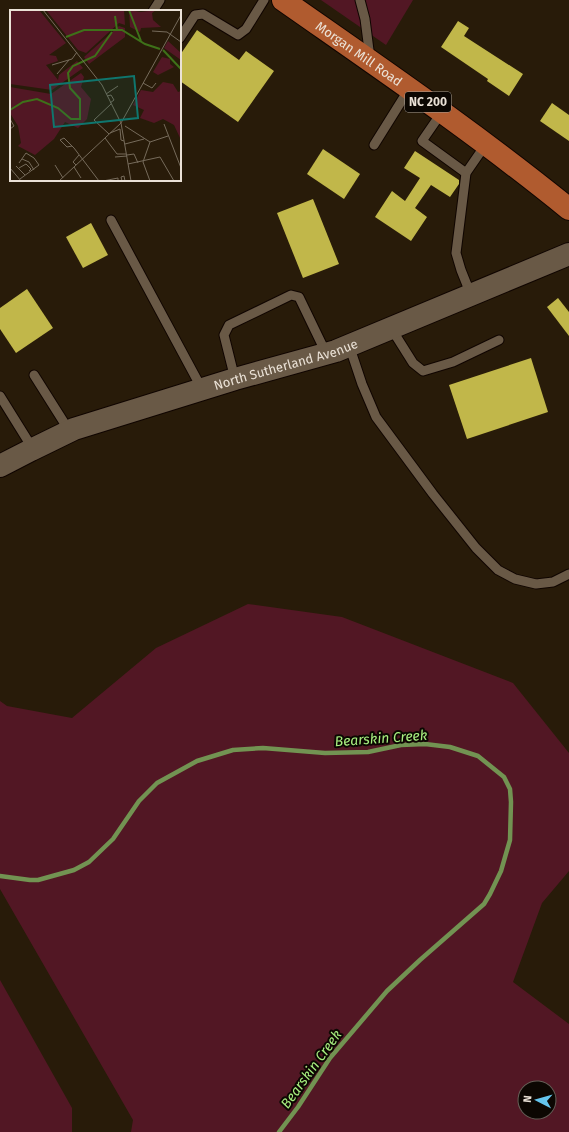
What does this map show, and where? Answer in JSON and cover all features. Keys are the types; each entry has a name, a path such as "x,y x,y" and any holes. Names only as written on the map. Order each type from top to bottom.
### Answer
{"main road":[{"name":"Morgan Mill Road","path":"283,0 486,144 569,209"}],"street":[{"name":"North Sutherland Avenue","path":"0,466 32,449 70,432 202,389 349,345 569,254"}],"lane":[{"path":"154,10 160,0"},
{"path":"181,36 195,15 203,14 238,35 246,29 264,0"},
{"path":"360,0 365,19 371,61"},
{"path":"374,145 409,89"},
{"path":"442,112 422,141 466,173"},
{"path":"471,295 456,253 466,173 486,144"},
{"path":"111,220 202,389"},
{"path":"235,379 224,335 229,325 291,295 299,297 326,353"},
{"path":"391,328 413,364 423,371 453,362 499,340"},
{"path":"349,345 362,384 376,416 433,494 476,548 498,570 515,579 536,584 553,582 569,574"},
{"path":"34,375 70,432"},
{"path":"0,396 32,449"}],"shaded area":[{"path":"321,0 413,0 386,45"},
{"path":"248,604 342,617 513,683 569,753 569,871 542,903 513,982 569,1024 569,1132 131,1132 133,1120 0,889 0,701 7,706 72,718 156,648"},
{"path":"0,980 72,1108 72,1132 0,1132"}],"building":[{"path":"458,21 469,28 464,36 523,74 509,96 487,81 488,79 441,47"},
{"path":"197,30 239,60 246,51 274,71 238,122 181,82 181,54"},
{"path":"552,103 569,115 569,141 540,121"},
{"path":"323,149 360,174 344,199 307,174"},
{"path":"415,151 459,180 459,184 450,197 431,185 415,208 427,217 411,241 375,217 392,191 405,201 420,178 404,168"},
{"path":"313,199 339,264 303,278 277,213"},
{"path":"91,223 108,255 83,268 66,237"},
{"path":"27,289 53,328 16,353 0,329 0,308"},
{"path":"558,298 569,312 569,336 547,307"},
{"path":"531,358 548,412 467,439 449,385"}],"waterway":[{"name":"Bearskin Creek","path":"0,876 38,880 74,870 89,862 113,839 139,801 157,783 197,761 233,750 263,748 325,753 368,752 401,745 425,744 450,747 478,756 504,777 510,789 510,840 501,871 484,904 387,991 330,1058 298,1107 279,1132"}]}
